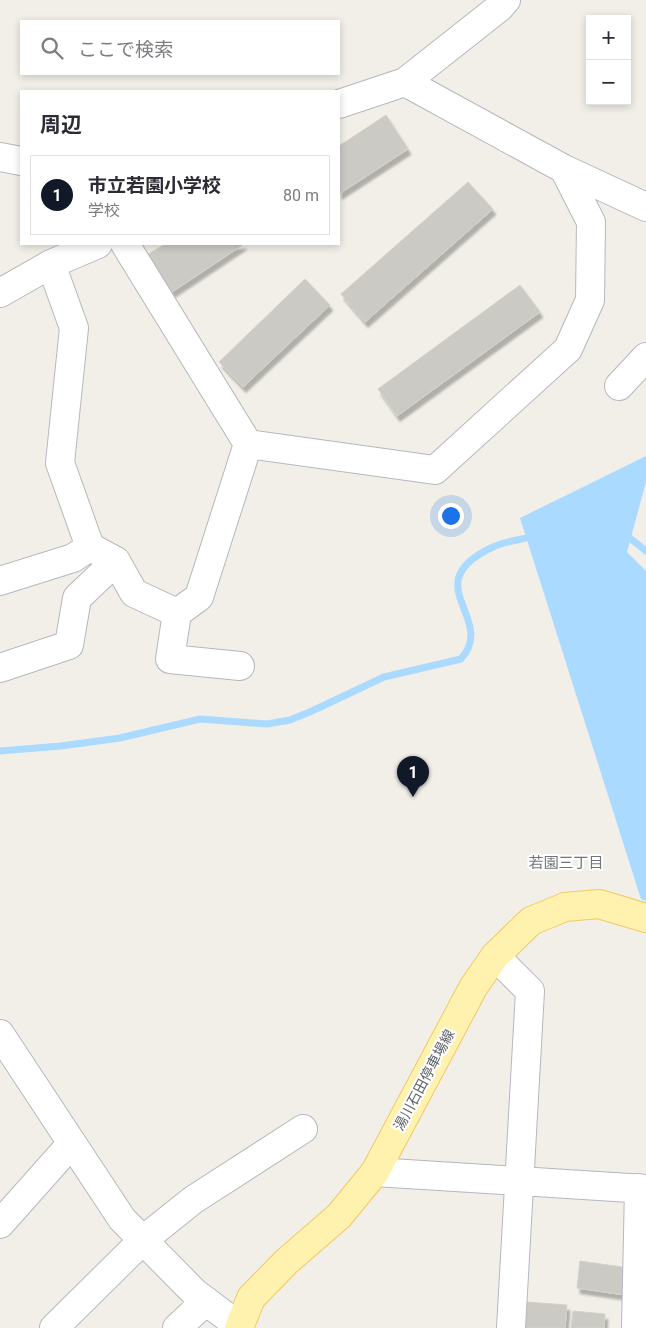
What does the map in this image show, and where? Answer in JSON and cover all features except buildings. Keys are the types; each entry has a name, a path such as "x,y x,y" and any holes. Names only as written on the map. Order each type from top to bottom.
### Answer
{"main road":[{"name":"湯川石田停車場線","path":"239,1327 252,1298 286,1262 339,1216 375,1172 474,986 495,956 531,921 565,907 599,904 620,908 646,918"}],"street":[{"path":"340,104 405,82 500,8 506,0"},
{"path":"405,82 564,169 646,207"},
{"path":"0,157 20,161"},
{"path":"248,444 435,470 568,349 590,300 592,222 564,169"},
{"path":"0,293 51,264 96,245"},
{"path":"126,245 248,444 199,597 177,613 170,659 240,666"},
{"path":"51,264 74,328 60,463 90,547 116,561 134,593 177,613"},
{"path":"619,386 646,357"},
{"path":"0,581 73,558 90,547"},
{"path":"0,668 69,645 77,598 116,561"},
{"path":"495,956 530,992 511,1328"},
{"path":"0,1034 122,1218 194,1293 239,1327"},
{"path":"54,1328 143,1240 193,1200 303,1129"},
{"path":"0,1224 72,1143"},
{"path":"375,1172 642,1188 636,1328"},
{"path":"177,1328 206,1301"}],"water":[{"path":"646,456 646,482 627,552 646,571 646,901 641,899 520,518"}],"waterway":[{"path":"625,534 646,551"},
{"path":"0,751 61,746 120,738 200,719 267,724 290,720 384,677 461,659 470,644 471,629 458,588 460,574 470,561 493,547 534,536"}],"place":[{"name":"市立若園小学校","path":"413,797"}],"district":[{"name":"若園三丁目","path":"566,863"}]}
